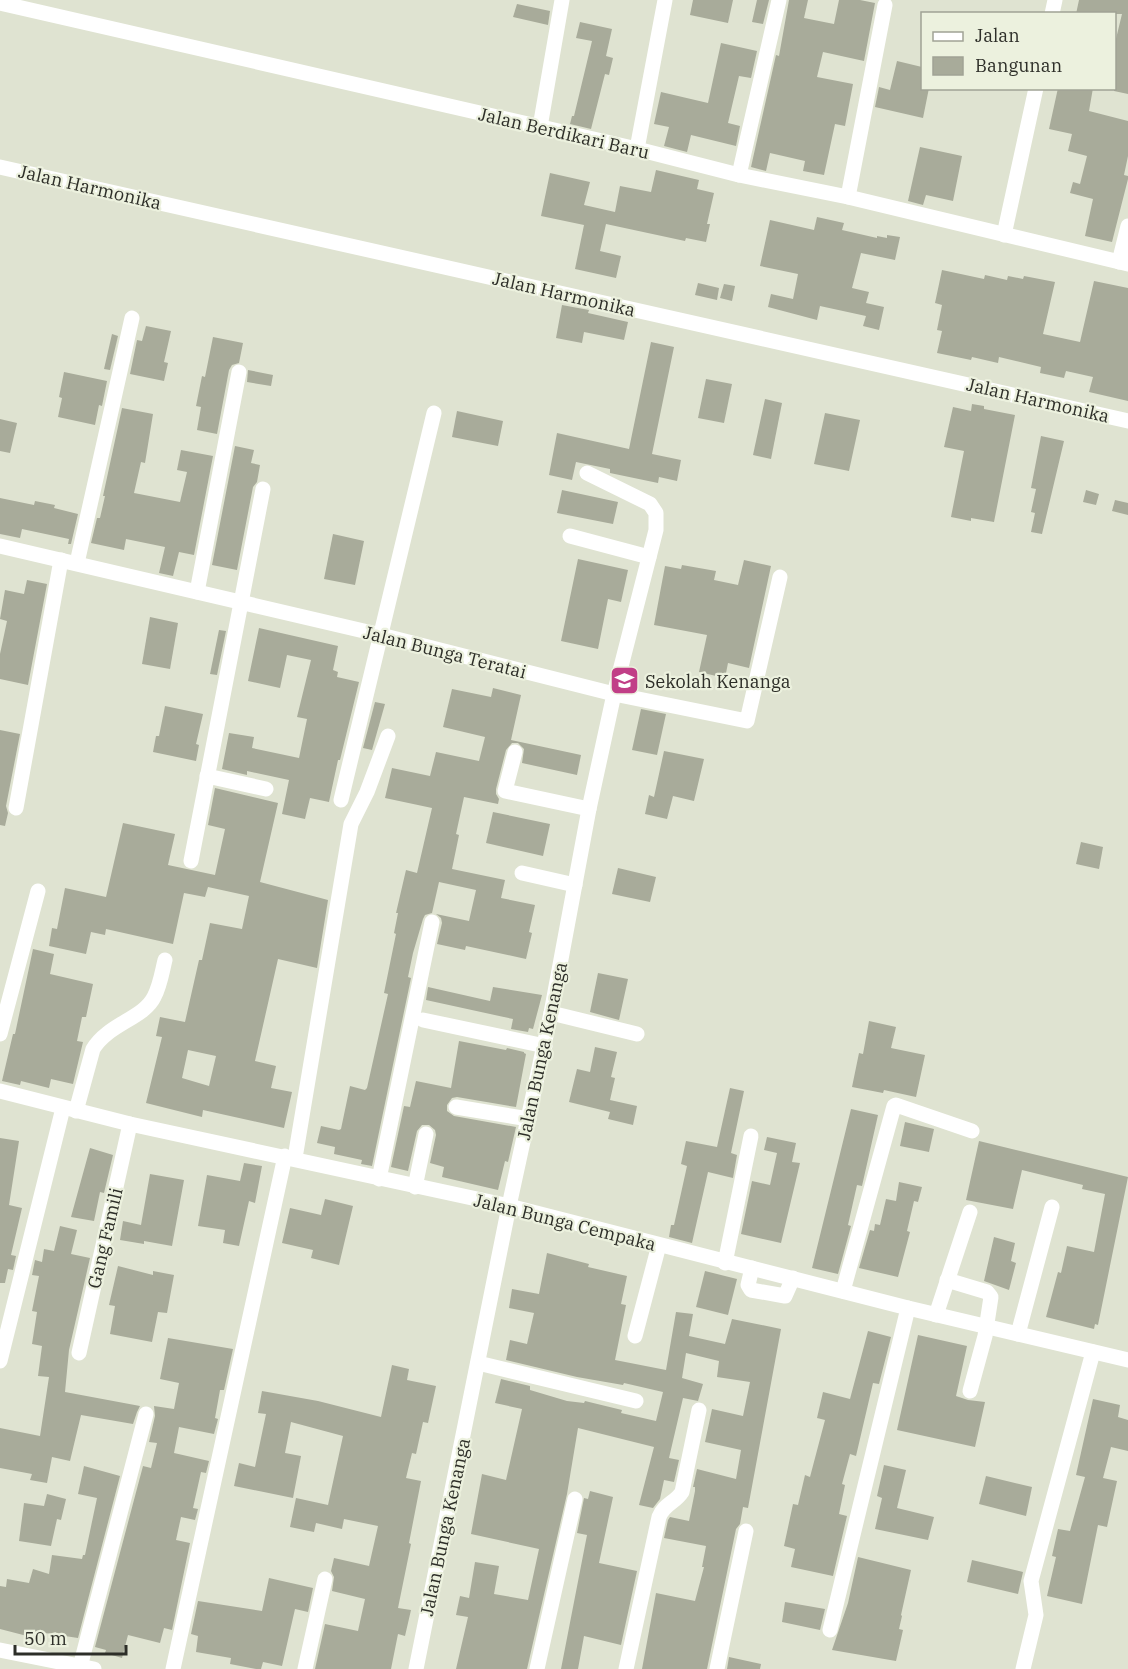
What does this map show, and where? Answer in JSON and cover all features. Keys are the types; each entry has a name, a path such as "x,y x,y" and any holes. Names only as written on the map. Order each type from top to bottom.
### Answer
{"street":[{"path":"540,127 562,0"},
{"path":"637,149 665,0"},
{"path":"738,175 778,0"},
{"name":"Jalan Berdikari Baru","path":"0,3 637,149 738,175 848,196 1124,263"},
{"path":"848,196 885,5"},
{"path":"1004,235 1036,90"},
{"name":"Jalan Harmonika","path":"0,167 1128,420"},
{"path":"1124,263 1128,226"},
{"path":"77,563 132,318"},
{"path":"197,592 239,372"},
{"path":"341,800 434,413"},
{"name":"Jalan Bunga Kenanga","path":"416,1669 509,1206 552,1013 589,809 614,694 656,530 656,513 650,504 587,473"},
{"path":"191,861 263,489"},
{"path":"570,536 650,557"},
{"name":"Jalan Bunga Teratai","path":"0,546 381,635 614,694 747,721 780,577"},
{"path":"16,808 61,560"},
{"path":"173,1669 290,1157 351,824 367,792 388,736"},
{"path":"515,752 505,791 589,809"},
{"path":"207,776 266,789"},
{"path":"522,873 575,885"},
{"path":"0,1034 38,891"},
{"path":"380,1179 432,922"},
{"path":"0,1361 70,1109 93,1049 111,1029 150,1003 155,996 165,960"},
{"path":"552,1013 637,1034"},
{"path":"423,1020 545,1046"},
{"name":"Jalan Bunga Cempaka","path":"0,1091 130,1124 509,1206 725,1263 1128,1360"},
{"path":"843,1291 894,1106 972,1131"},
{"path":"456,1107 529,1119"},
{"name":"Gang Famili","path":"79,1353 130,1124"},
{"path":"415,1187 426,1134"},
{"path":"725,1263 751,1136"},
{"path":"1017,1334 1052,1207"},
{"path":"936,1315 970,1212"},
{"path":"635,1336 659,1245"},
{"path":"752,1269 748,1285 751,1290 785,1296 793,1278"},
{"path":"947,1280 990,1294 991,1308 970,1391"},
{"path":"830,1630 908,1308"},
{"path":"1023,1669 1036,1615 1031,1581 1093,1352"},
{"path":"478,1363 636,1401"},
{"path":"626,1669 659,1517 663,1507 682,1492 699,1410"},
{"path":"0,1650 32,1663 87,1668 146,1414"},
{"path":"537,1669 575,1499"},
{"path":"717,1669 746,1531"},
{"path":"305,1669 325,1580"}],"building":[{"path":"693,0 733,0 728,23 690,15"},
{"path":"757,0 769,0 763,24 752,22"},
{"path":"789,0 808,0 804,18 834,24 839,0 875,3 864,61 823,52 817,77 853,84 845,126 835,124 824,175 803,171 805,161 770,153 766,171 751,167 776,55 779,56"},
{"path":"1079,0 1128,0 1128,94 1114,91 1116,90 1116,39 1122,14 1076,12"},
{"path":"517,4 550,11 548,25 513,17"},
{"path":"580,22 612,29 606,56 613,58 609,75 605,74 591,129 570,124 574,116 592,41 576,38"},
{"path":"721,43 757,51 751,78 739,76 728,123 740,126 736,146 691,135 687,152 664,146 669,127 654,124 661,92 708,103"},
{"path":"897,61 921,67 921,90 929,90 923,118 875,107 879,87 890,90"},
{"path":"1058,90 1093,90 1089,111 1128,121 1128,156 1124,175 1128,176 1128,179 1112,242 1085,236 1093,199 1070,193 1073,182 1080,184 1087,156 1068,151 1072,134 1049,129"},
{"path":"920,147 962,156 953,201 926,195 923,205 908,201"},
{"path":"656,170 699,180 697,189 714,193 707,224 710,224 706,242 686,238 685,241 606,224 600,251 621,256 616,278 575,269 584,225 541,216 550,173 590,182 584,205 615,212 620,186 651,192"},
{"path":"817,217 844,223 842,230 877,238 877,236 887,238 887,235 900,237 895,260 861,253 852,288 869,292 866,303 884,307 879,330 863,326 866,316 820,306 817,320 768,307 771,294 793,299 798,274 760,266 770,220 814,230"},
{"path":"942,270 984,279 985,275 1007,280 1008,276 1023,279 1024,276 1055,282 1043,334 1080,342 1094,281 1128,288 1128,401 1089,392 1093,377 1066,371 1064,378 1040,373 1041,367 999,357 998,363 937,353 942,331 937,330 942,305 935,303"},
{"path":"698,283 719,288 717,300 695,295"},
{"path":"724,284 735,286 732,301 720,298"},
{"path":"562,305 589,310 588,313 628,322 624,340 584,332 582,343 556,338"},
{"path":"146,326 171,331 164,362 168,363 164,381 130,374 137,340 142,341"},
{"path":"112,334 118,336 110,370 104,369"},
{"path":"213,337 243,343 239,363 232,365 229,370 217,434 197,430 201,407 196,406 202,376 205,377"},
{"path":"651,342 674,347 652,454 681,460 677,481 659,477 658,483 610,473 610,469 576,462 572,480 549,475 557,433 629,449"},
{"path":"248,370 273,375 271,386 247,382"},
{"path":"64,372 107,381 95,425 58,417"},
{"path":"706,379 732,384 724,423 698,418"},
{"path":"765,399 782,403 771,459 753,455"},
{"path":"972,404 984,406 984,409 1015,415 994,522 951,517 964,451 944,447 953,407 971,411"},
{"path":"122,408 153,414 145,463 141,462 134,493 180,502 187,472 177,470 181,450 213,456 194,555 179,552 173,576 159,573 165,547 126,539 124,550 91,543 97,518 100,518"},
{"path":"457,411 503,421 498,446 452,437"},
{"path":"825,413 860,420 849,471 814,464"},
{"path":"0,419 17,423 10,453 0,451"},
{"path":"1041,436 1064,441 1042,534 1031,532 1035,513 1031,512 1036,489 1031,488"},
{"path":"235,446 254,450 251,463 260,465 257,482 253,487 237,570 212,565"},
{"path":"562,490 618,502 613,524 557,513"},
{"path":"1086,490 1099,494 1096,505 1083,502"},
{"path":"0,498 34,505 35,501 55,505 54,508 78,514 71,544 68,544 69,539 22,529 20,538 0,534"},
{"path":"1115,500 1128,503 1128,515 1112,511"},
{"path":"333,534 364,541 355,585 324,579"},
{"path":"578,559 628,570 621,602 608,599 598,649 561,641"},
{"path":"744,560 771,566 749,668 728,663 725,678 699,672 707,635 654,625 665,566 681,569 682,565 716,571 714,580 738,585"},
{"path":"27,580 47,584 28,685 0,679 0,654 7,621 0,619 5,590 24,594"},
{"path":"150,617 178,623 170,669 142,664"},
{"path":"259,628 338,646 333,670 338,672 337,677 359,682 329,802 310,798 305,819 282,814 289,780 247,771 247,775 222,769 229,733 254,737 252,748 299,758 307,719 297,717 311,660 287,655 280,688 248,681"},
{"path":"219,630 226,631 217,675 210,674"},
{"path":"493,688 521,695 511,740 581,755 577,775 522,763 524,749 518,743 512,743 506,750 496,789 498,804 464,797 456,834 459,835 452,869 505,880 501,898 535,905 526,959 466,946 465,950 437,944 442,923 441,918 436,914 469,921 476,890 439,882 432,913 425,915 423,919 413,953 408,977 411,978 372,1166 361,1164 362,1160 334,1154 335,1147 317,1143 321,1126 341,1129 350,1086 365,1090 367,1088 388,994 384,993 396,934 394,933 398,913 396,913 406,870 417,873 432,808 385,798 392,768 430,776 436,752 479,761 485,737 443,727 452,689 491,697"},
{"path":"375,702 385,704 372,750 363,748"},
{"path":"165,706 203,714 196,744 199,745 196,761 153,752"},
{"path":"641,709 666,714 657,755 632,750"},
{"path":"0,730 20,734 6,806 8,813 5,826 0,825"},
{"path":"664,751 704,759 694,801 673,796 667,819 645,814 649,795 654,797"},
{"path":"215,788 278,803 260,882 328,900 317,968 278,959 255,1061 276,1066 271,1088 292,1092 284,1128 203,1110 202,1117 146,1103 162,1037 156,1036 160,1017 185,1022 210,923 242,929 249,896 208,887 205,897 184,893 173,944 106,929 105,935 91,932 86,954 49,946 52,928 57,929 65,888 106,897 123,823 175,834 168,865 215,875 225,829 208,825","holes":["188,1050 216,1056 209,1086 182,1078"]},
{"path":"493,812 550,824 543,856 486,843"},
{"path":"1081,842 1103,847 1099,869 1076,864"},
{"path":"618,868 656,877 650,902 612,894"},
{"path":"33,949 54,954 50,974 93,984 86,1017 82,1017 77,1041 83,1042 73,1084 51,1079 49,1088 21,1081 20,1085 2,1081 13,1034 15,1034"},
{"path":"598,973 628,979 619,1020 590,1012"},
{"path":"428,987 490,1001 493,987 542,995 533,1029 529,1028 528,1032 511,1029 513,1019 426,1000"},
{"path":"869,1021 896,1027 891,1048 925,1055 916,1097 884,1090 883,1093 852,1087 859,1053 863,1054"},
{"path":"459,1041 506,1050 507,1048 526,1054 516,1107 457,1097 452,1098 447,1105 447,1111 454,1116 516,1127 508,1162 505,1161 498,1190 442,1177 444,1167 430,1163 436,1135 435,1130 429,1125 422,1125 417,1131 408,1171 391,1167 404,1106 410,1107 416,1081 451,1088"},
{"path":"595,1047 617,1052 611,1077 615,1078 610,1100 637,1106 633,1125 608,1119 610,1112 569,1102 577,1069 590,1072"},
{"path":"730,1088 744,1091 731,1153 737,1155 733,1178 708,1172 692,1243 669,1237 671,1225 674,1225 687,1166 681,1164 686,1141 717,1147"},
{"path":"851,1109 878,1115 862,1186 857,1185 848,1225 851,1226 838,1274 812,1268"},
{"path":"905,1122 934,1129 929,1152 900,1146"},
{"path":"767,1137 796,1143 792,1162 800,1163 781,1243 741,1234 752,1181 770,1185 777,1153 764,1150"},
{"path":"0,1138 19,1141 9,1205 22,1208 11,1255 16,1256 13,1270 8,1269 5,1283 0,1283"},
{"path":"979,1141 1128,1177 1098,1325 1095,1324 1094,1329 1046,1317 1058,1272 1061,1273 1067,1246 1094,1252 1105,1194 1082,1189 1083,1185 1022,1170 1013,1209 966,1200"},
{"path":"90,1148 113,1155 104,1193 100,1192 94,1221 71,1217"},
{"path":"244,1163 262,1166 255,1203 249,1201 239,1246 223,1243 225,1230 198,1226 207,1175 240,1181"},
{"path":"150,1174 184,1180 172,1246 120,1240 123,1221 141,1225"},
{"path":"899,1182 922,1187 918,1202 914,1201 907,1231 910,1232 898,1277 859,1268 870,1230 874,1231 875,1224 880,1225 886,1199 896,1201"},
{"path":"325,1199 353,1206 339,1265 311,1258 313,1250 282,1243 290,1208 321,1215"},
{"path":"60,1226 77,1230 71,1254 90,1258 69,1350 65,1392 140,1406 133,1424 81,1415 70,1461 52,1457 47,1483 30,1480 32,1474 0,1468 0,1428 40,1436 49,1377 38,1376 42,1346 32,1344 37,1312 32,1311 39,1276 32,1275 35,1260 42,1262 44,1249 54,1251"},
{"path":"994,1237 1015,1243 1011,1261 1016,1263 1009,1290 984,1281"},
{"path":"547,1253 589,1264 588,1267 627,1276 621,1304 626,1305 615,1360 666,1370 676,1312 693,1314 689,1336 725,1344 732,1319 781,1329 748,1508 743,1507 740,1524 736,1529 707,1669 642,1669 656,1593 695,1601 704,1567 702,1567 706,1546 664,1538 668,1520 670,1517 689,1521 697,1469 736,1479 741,1450 705,1442 712,1409 743,1416 750,1382 717,1377 719,1361 686,1353 682,1378 703,1384 698,1401 683,1398 669,1458 679,1460 674,1482 664,1480 660,1499 653,1508 639,1505 654,1447 578,1428 567,1494 527,1669 456,1669 468,1617 456,1615 460,1596 469,1598 475,1562 499,1566 494,1594 528,1600 539,1549 471,1534 482,1474 506,1480 522,1409 495,1403 501,1379 530,1386 530,1390 567,1401 584,1403 585,1401 656,1421 663,1392 624,1383 623,1385 577,1377 506,1360 510,1340 527,1344 534,1313 509,1308 512,1289 539,1294"},
{"path":"118,1266 153,1275 153,1271 174,1275 167,1313 158,1312 152,1342 110,1334 115,1306 109,1305"},
{"path":"705,1271 737,1279 728,1315 696,1307"},
{"path":"868,1331 891,1337 879,1384 873,1383 856,1456 850,1454 842,1484 845,1485 839,1514 847,1516 833,1576 791,1567 795,1549 784,1546 793,1504 798,1505 805,1475 810,1477 825,1420 817,1418 823,1392 850,1399"},
{"path":"918,1335 967,1346 956,1396 985,1402 975,1447 897,1430"},
{"path":"168,1338 233,1349 224,1390 220,1390 215,1418 218,1419 214,1434 179,1427 174,1453 209,1461 206,1473 201,1472 193,1508 198,1509 195,1520 181,1517 176,1540 190,1543 172,1630 164,1628 160,1643 128,1635 122,1658 95,1647 143,1466 151,1468 157,1443 149,1442 155,1416 154,1406 174,1409 179,1383 160,1379"},
{"path":"392,1365 409,1369 407,1380 436,1386 428,1423 423,1422 416,1454 412,1453 406,1478 421,1481 398,1608 411,1610 405,1636 398,1634 391,1669 315,1669 325,1624 358,1631 365,1599 332,1591 334,1577 331,1571 334,1558 369,1566 378,1526 344,1519 342,1529 316,1523 314,1532 290,1527 296,1498 328,1505 343,1436 291,1422 285,1453 301,1456 293,1498 234,1486 239,1463 255,1467 266,1414 258,1413 262,1391 318,1401 381,1417"},
{"path":"1093,1399 1120,1405 1118,1417 1128,1420 1128,1451 1111,1447 1103,1478 1117,1481 1107,1527 1098,1525 1082,1604 1047,1596 1056,1557 1052,1556 1058,1529 1070,1531 1085,1477 1076,1475"},
{"path":"884,1465 906,1470 897,1508 934,1517 928,1540 875,1529 882,1498 877,1496"},
{"path":"84,1466 120,1476 78,1638 32,1631 31,1637 0,1629 0,1586 6,1587 7,1579 29,1583 33,1569 49,1574 52,1555 82,1559 85,1555 97,1498 78,1494"},
{"path":"986,1476 1032,1487 1026,1516 979,1504"},
{"path":"590,1491 613,1497 599,1563 637,1571 621,1645 584,1636 578,1669 561,1669 587,1535 577,1533 584,1498 588,1499"},
{"path":"47,1494 66,1499 61,1520 57,1519 51,1546 19,1541 24,1503 44,1506"},
{"path":"858,1557 911,1570 901,1615 899,1629 903,1630 896,1661 832,1650 848,1603"},
{"path":"972,1560 1023,1572 1018,1594 967,1582"},
{"path":"269,1578 313,1588 308,1612 295,1609 282,1666 263,1662 261,1669 256,1669 230,1664 231,1658 196,1652 198,1636 191,1634 198,1601 262,1611"},
{"path":"785,1602 825,1609 820,1630 782,1622"},
{"path":"729,1657 761,1664 760,1669 727,1669"}],"place":[{"name":"Sekolah Kenanga","path":"624,681"}]}
